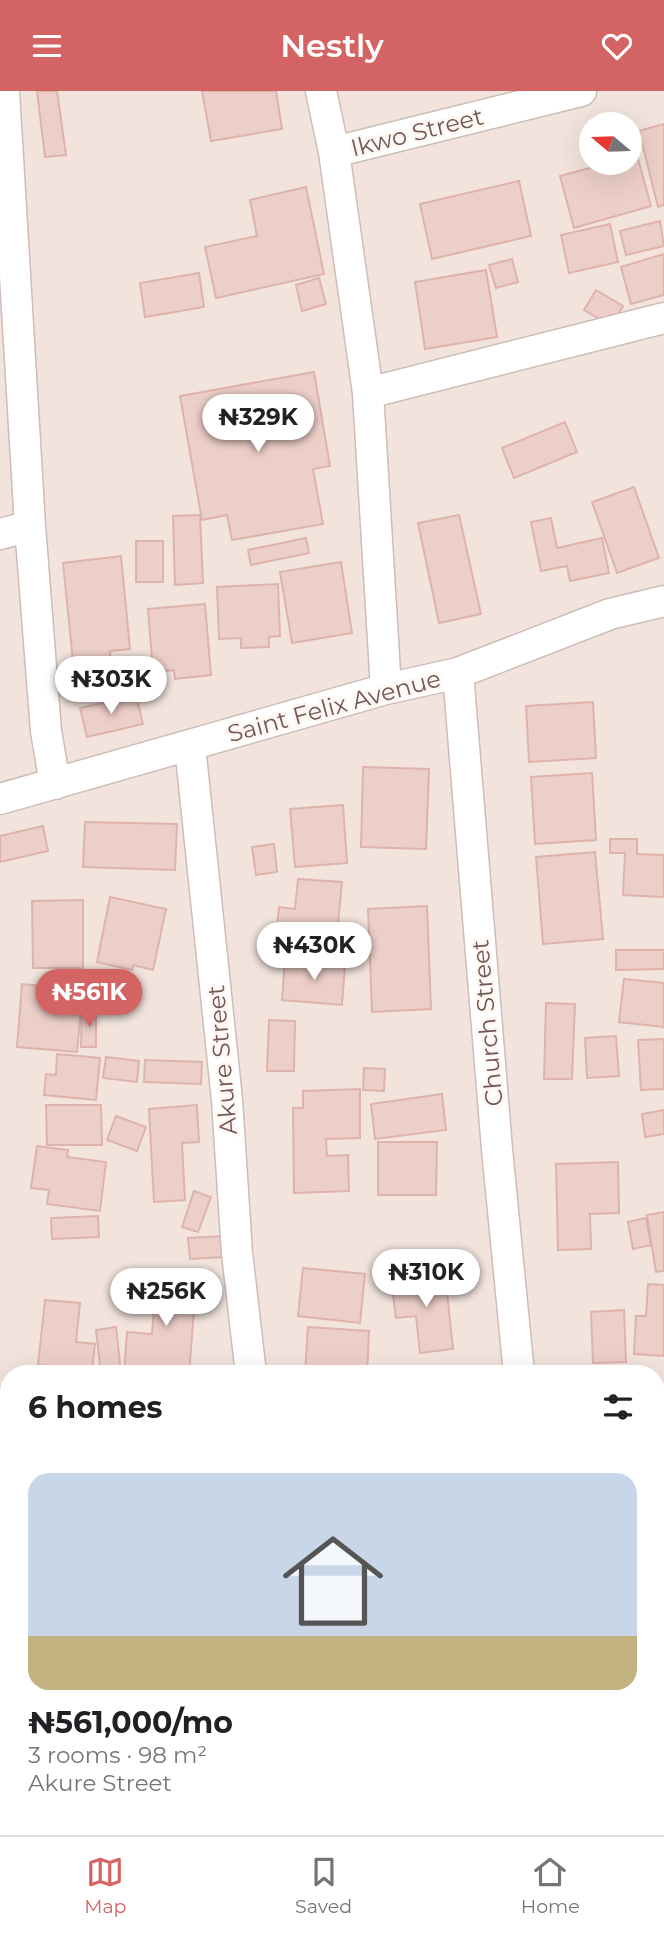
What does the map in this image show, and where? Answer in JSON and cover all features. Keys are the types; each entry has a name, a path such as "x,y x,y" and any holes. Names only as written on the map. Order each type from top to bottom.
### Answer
{"street":[{"path":"4,91 7,253 46,731 55,784"},
{"path":"321,91 334,152 368,393 386,689"},
{"name":"Ikwo Street","path":"334,152 582,91"},
{"path":"368,393 664,318"},
{"path":"0,534 30,526"},
{"name":"Saint Felix Avenue","path":"0,799 386,689 458,673 610,614 664,601"},
{"name":"Church Street","path":"458,673 497,1149 518,1365"},
{"name":"Akure Street","path":"190,746 227,1100 237,1254 250,1365"}],"shaded area":[{"path":"0,91 664,91 664,1365 0,1365"}],"building":[{"path":"37,91 57,91 66,155 45,157"},
{"path":"202,91 276,91 282,129 211,141"},
{"path":"664,124 664,205 658,207 642,143 642,130"},
{"path":"579,171 579,175 642,173 651,206 574,228 560,176"},
{"path":"519,181 531,236 432,259 420,204"},
{"path":"306,187 324,274 216,298 205,247 257,236 250,200"},
{"path":"660,221 664,246 626,255 620,231"},
{"path":"610,224 618,262 569,273 561,235"},
{"path":"664,254 664,295 631,304 621,267"},
{"path":"512,259 518,282 496,288 489,265"},
{"path":"486,270 497,337 425,349 415,282"},
{"path":"199,273 204,307 145,317 140,283"},
{"path":"319,278 326,304 302,311 296,285"},
{"path":"596,290 623,306 611,326 584,310"},
{"path":"314,372 330,466 313,469 323,524 232,540 227,515 202,520 180,396"},
{"path":"565,422 577,452 514,478 502,448"},
{"path":"634,487 659,558 617,573 592,502"},
{"path":"200,515 203,583 175,585 173,516"},
{"path":"459,515 481,614 439,623 418,523"},
{"path":"551,518 557,548 602,538 609,573 570,581 567,566 541,571 531,522"},
{"path":"306,538 309,553 251,565 248,550"},
{"path":"136,541 163,541 163,582 136,582"},
{"path":"121,556 130,649 110,651 111,667 74,671 63,563"},
{"path":"341,562 352,633 292,643 280,572"},
{"path":"278,584 280,636 269,637 269,647 241,648 241,638 219,639 217,587"},
{"path":"205,604 211,675 175,679 174,670 153,672 148,609"},
{"path":"136,695 143,724 87,737 80,708"},
{"path":"593,702 596,758 529,762 526,706"},
{"path":"363,767 429,769 426,849 361,847"},
{"path":"592,773 596,840 535,844 531,777"},
{"path":"343,805 347,863 295,867 290,809"},
{"path":"85,822 177,824 175,870 83,867"},
{"path":"43,826 48,851 0,862 0,836"},
{"path":"610,839 637,839 637,854 664,855 664,897 623,895 625,853 610,853"},
{"path":"274,844 277,872 256,875 252,847"},
{"path":"595,852 603,939 543,944 536,857"},
{"path":"298,879 342,882 335,955 275,949 279,907 295,909"},
{"path":"110,897 166,909 153,970 133,965 132,970 97,962"},
{"path":"83,900 83,968 33,968 32,901"},
{"path":"427,906 431,1009 372,1012 368,909"},
{"path":"616,950 664,950 664,969 616,970"},
{"path":"285,959 345,964 342,1005 282,1000"},
{"path":"624,979 664,983 664,1027 619,1022"},
{"path":"22,984 83,990 77,1052 17,1047"},
{"path":"546,1003 575,1004 572,1079 544,1079"},
{"path":"82,1010 96,1010 96,1047 81,1047"},
{"path":"269,1020 295,1021 294,1071 267,1071"},
{"path":"616,1036 619,1076 587,1078 585,1038"},
{"path":"664,1039 664,1089 641,1090 638,1040"},
{"path":"57,1054 100,1058 96,1100 44,1095 46,1074 56,1075"},
{"path":"106,1057 139,1061 137,1082 103,1078"},
{"path":"145,1060 202,1062 201,1084 144,1082"},
{"path":"364,1068 385,1069 384,1091 363,1090"},
{"path":"360,1089 360,1138 326,1139 327,1156 348,1155 349,1191 294,1193 293,1108 303,1108 303,1091"},
{"path":"442,1094 446,1130 375,1139 371,1104"},
{"path":"46,1105 101,1105 102,1145 47,1145"},
{"path":"197,1105 199,1142 182,1143 185,1200 154,1202 149,1109"},
{"path":"664,1110 664,1134 645,1137 642,1114"},
{"path":"116,1116 146,1127 137,1151 107,1140"},
{"path":"378,1142 437,1142 436,1195 378,1195"},
{"path":"37,1146 68,1150 67,1157 106,1162 100,1211 47,1204 49,1190 31,1188"},
{"path":"618,1162 619,1213 590,1214 591,1249 558,1250 556,1164"},
{"path":"194,1191 211,1197 198,1232 182,1227"},
{"path":"664,1212 664,1271 656,1272 647,1215"},
{"path":"98,1216 99,1237 52,1239 51,1218"},
{"path":"646,1218 651,1245 633,1249 628,1222"},
{"path":"223,1236 224,1257 190,1259 188,1238"},
{"path":"303,1268 365,1274 360,1323 298,1316"},
{"path":"157,1269 197,1272 190,1365 125,1365 127,1332 152,1334"},
{"path":"445,1273 453,1349 420,1353 416,1316 396,1318 391,1279"},
{"path":"648,1284 664,1285 664,1356 634,1354 636,1316 646,1316"},
{"path":"45,1300 80,1303 76,1342 95,1344 93,1365 38,1365"},
{"path":"624,1310 626,1362 593,1363 591,1312"},
{"path":"116,1327 120,1365 100,1365 96,1330"},
{"path":"308,1327 369,1331 367,1365 306,1365"}]}
